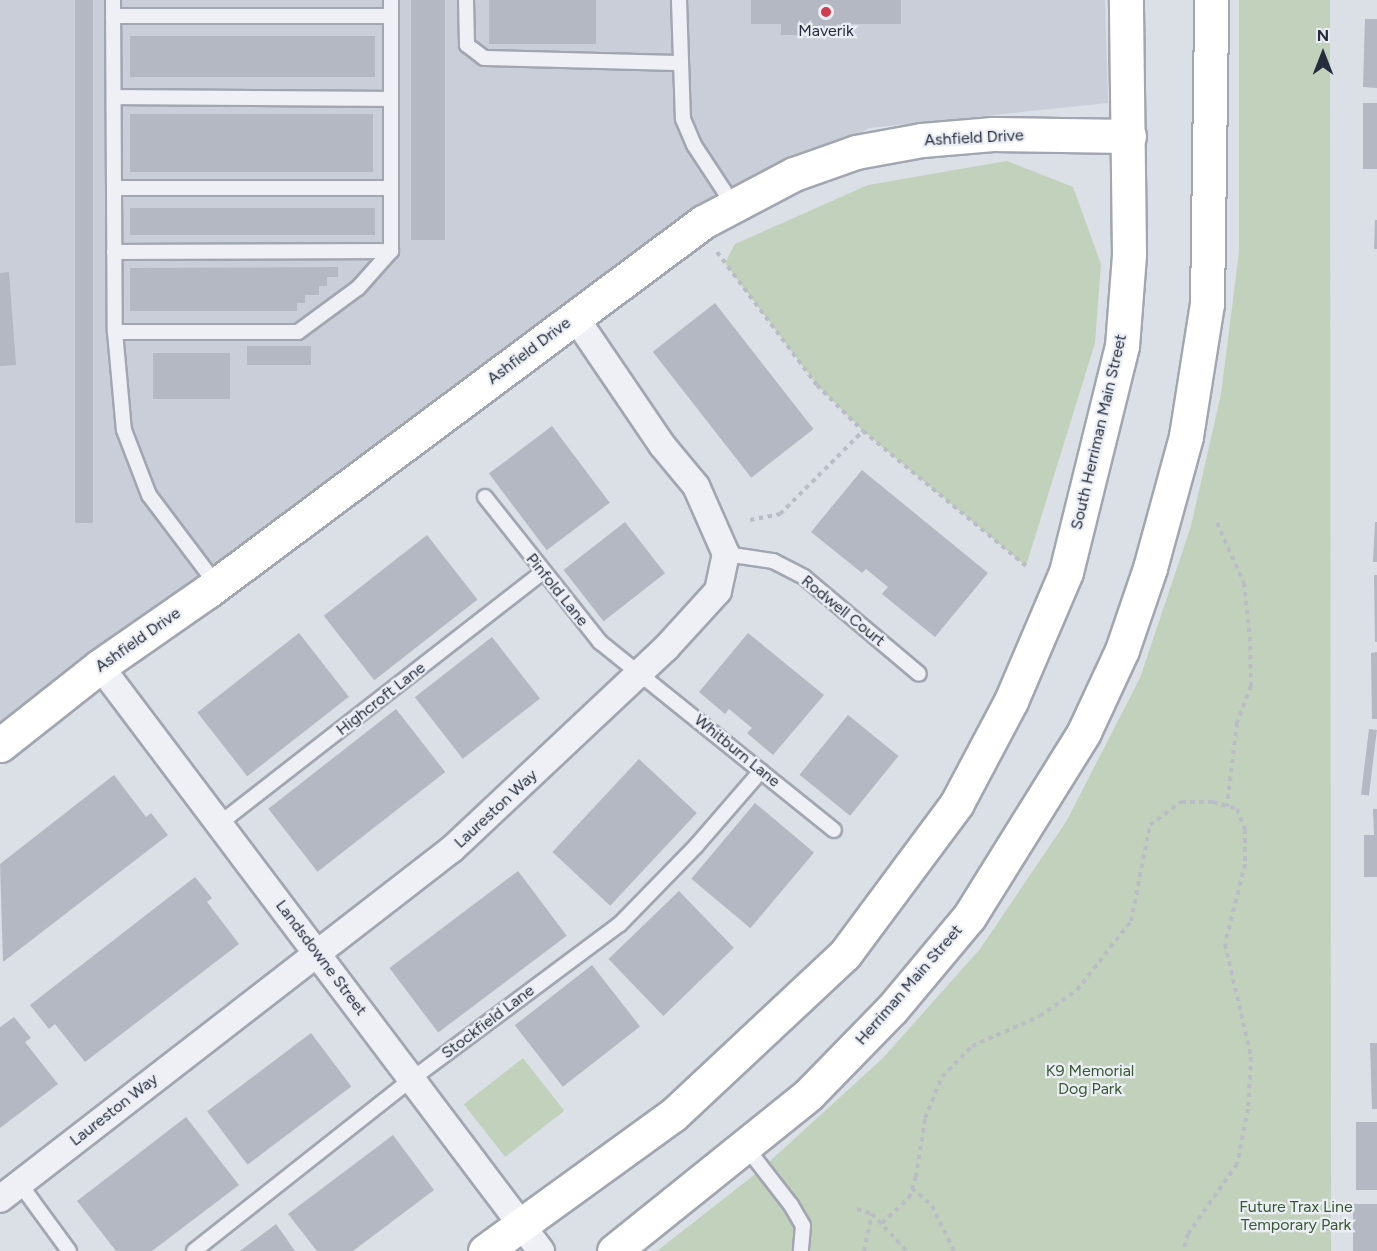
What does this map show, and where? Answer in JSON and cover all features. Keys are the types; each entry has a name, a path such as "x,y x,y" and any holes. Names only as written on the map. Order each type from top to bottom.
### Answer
{"main road":[{"name":"South Herriman Main Street","path":"520,1224 673,1115 845,954 957,803 1011,701 1066,572 1122,346 1129,254 1126,0"},
{"name":"Herriman Main Street","path":"614,1251 809,1094 884,1017 969,917 1084,732 1122,650 1150,568 1186,436 1207,304 1211,0"},
{"name":"Ashfield Drive","path":"0,745 100,666 216,584 703,222 794,174 856,152 911,142 993,134 1129,136"},
{"path":"485,1251 520,1224"}],"street":[{"path":"575,317 662,445 696,486 726,554"},
{"name":"Laureston Way","path":"0,1199 316,951 452,849 637,676 718,591 726,554"},
{"name":"Landsdowne Street","path":"100,666 541,1251"}],"lane":[{"path":"113,0 115,332 119,402 133,460 149,495 216,584"},
{"path":"115,332 298,332 358,288 391,251 391,0"},
{"path":"466,0 468,45 484,58 679,63"},
{"path":"679,0 679,63 683,119 688,132 734,206"},
{"path":"113,16 391,16"},
{"path":"114,97 391,99"},
{"path":"114,188 391,188"},
{"path":"114,252 391,251"},
{"name":"Pinfold Lane","path":"485,497 542,573 600,642 637,676"},
{"name":"Rodwell Court","path":"726,554 773,561 804,577 919,674"},
{"name":"Highcroft Lane","path":"219,824 542,573"},
{"name":"Whitburn Lane","path":"637,676 680,704 834,830"},
{"name":"Stockfield Lane","path":"194,1251 412,1079 620,924 696,846 762,771"},
{"path":"746,1147 791,1204 803,1226 801,1251"},
{"path":"20,1184 69,1251"}],"path":[{"path":"716,250 817,385 863,431 1026,566"},
{"path":"750,520 780,514 863,431"},
{"path":"1217,523 1244,582 1250,637 1251,686 1238,723 1227,806"},
{"path":"882,1223 909,1198 925,1118 942,1077 972,1046 1040,1016 1077,990 1109,953 1131,921 1150,825 1181,802 1213,802 1237,809 1245,829 1245,864 1225,944 1251,1057 1248,1109 1238,1164 1188,1234 1183,1251"},
{"path":"912,1188 932,1206 954,1251"},
{"path":"857,1209 872,1214 907,1251"},
{"path":"864,1251 872,1214"}],"shaded area":[{"path":"0,0 1105,0 1108,103 869,128 703,226 0,744"}],"green space":[{"name":"K9 Memorial Dog Park","path":"1239,0 1330,0 1331,1251 657,1251 758,1172 883,1058 980,949 1066,822 1140,678 1191,526 1221,394 1239,252"},
{"path":"1007,161 1073,187 1101,264 1095,343 1026,566 863,431 817,385 725,263 735,244 868,185"},
{"path":"523,1058 564,1111 505,1157 464,1104"}],"building":[{"path":"75,0 93,0 93,523 75,523"},
{"path":"411,0 445,0 445,240 411,240"},
{"path":"489,0 596,0 596,44 489,44"},
{"name":"Maverik","path":"751,0 901,0 901,24 837,24 837,35 781,35 781,24 751,24"},
{"path":"1365,19 1377,19 1377,88 1363,87"},
{"path":"130,36 375,36 375,77 130,77"},
{"path":"1363,103 1377,103 1377,169 1363,169"},
{"path":"130,114 373,114 373,172 130,172"},
{"path":"130,208 375,208 375,235 130,235"},
{"path":"1375,220 1377,220 1377,249 1374,249"},
{"path":"338,267 338,277 327,277 327,286 319,286 319,295 305,295 305,303 297,303 297,311 130,311 130,268"},
{"path":"9,272 16,365 0,366 0,273"},
{"path":"715,303 814,429 751,478 653,352"},
{"path":"247,346 311,346 311,365 247,365"},
{"path":"153,353 230,353 230,399 153,399"},
{"path":"552,426 610,503 547,550 489,474"},
{"path":"862,470 988,573 935,637 882,594 888,587 866,569 862,573 811,532"},
{"path":"625,522 665,573 604,621 564,570"},
{"path":"1375,522 1377,522 1377,562 1373,562"},
{"path":"427,535 477,600 374,680 324,616"},
{"path":"1374,575 1377,575 1377,642 1375,642"},
{"path":"299,633 349,697 247,776 197,712"},
{"path":"748,633 824,695 773,755 747,733 752,728 729,709 725,714 699,692"},
{"path":"492,637 540,698 463,759 415,697"},
{"path":"1377,652 1377,719 1372,719 1371,653"},
{"path":"396,709 445,772 318,872 268,809"},
{"path":"848,715 899,756 850,816 800,775"},
{"path":"1369,729 1377,730 1369,795 1361,795"},
{"path":"639,759 697,813 610,906 552,852"},
{"path":"114,775 146,817 151,813 168,835 3,962 0,864"},
{"path":"755,803 814,852 750,928 691,879"},
{"path":"1373,809 1377,809 1377,877 1364,877 1364,835 1374,835"},
{"path":"518,871 567,936 438,1033 389,968"},
{"path":"195,877 212,898 207,902 239,944 85,1062 55,1024 49,1029 30,1005"},
{"path":"679,891 734,948 663,1016 609,959"},
{"path":"592,965 640,1026 563,1087 515,1025"},
{"path":"14,1017 31,1038 25,1042 58,1084 0,1128 0,1027"},
{"path":"311,1033 351,1087 247,1165 207,1111"},
{"path":"1370,1043 1377,1043 1377,1109 1372,1109"},
{"path":"186,1117 239,1185 152,1251 116,1251 77,1201"},
{"path":"1356,1122 1377,1122 1377,1190 1356,1190"},
{"path":"393,1135 434,1190 353,1251 317,1251 288,1214"},
{"path":"1353,1204 1377,1204 1377,1251 1353,1251"},
{"path":"276,1224 295,1251 240,1251"}],"place":[{"name":"Maverik","path":"826,12"}],"park label":[{"name":"Future Trax Line Temporary Park","path":"1296,1216"}]}
